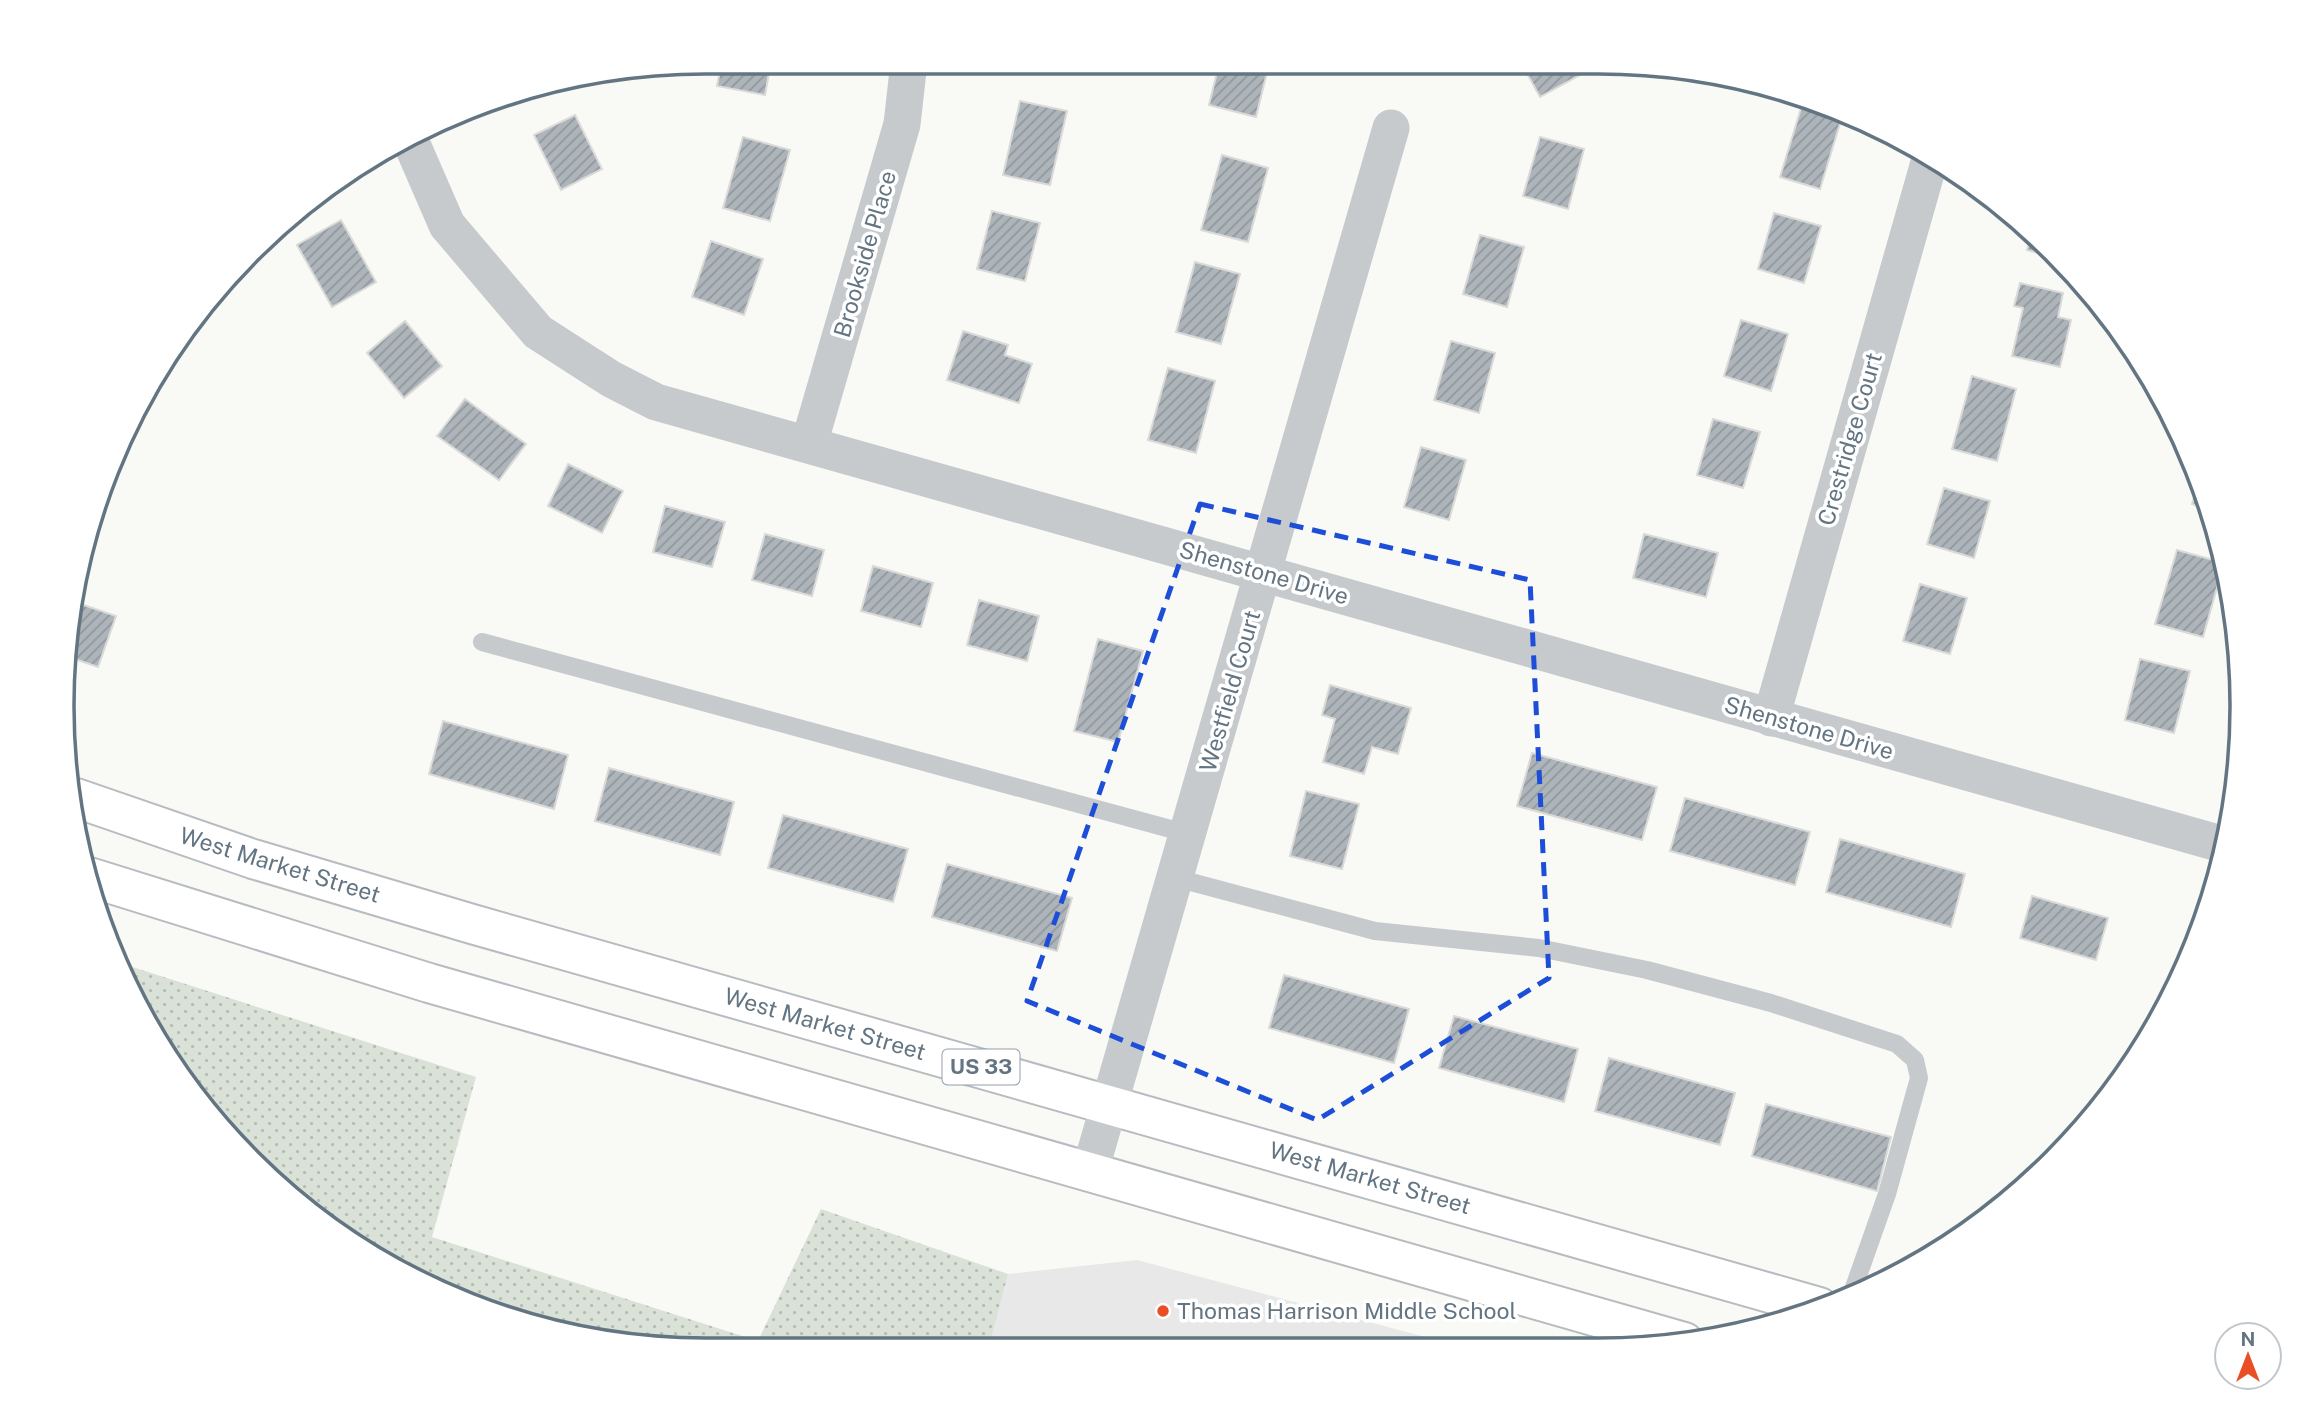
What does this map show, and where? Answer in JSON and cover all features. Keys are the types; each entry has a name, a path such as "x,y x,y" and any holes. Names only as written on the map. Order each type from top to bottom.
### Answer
{"main road":[{"name":"West Market Street","path":"81,800 253,859 446,916 1806,1303"},
{"path":"98,880 389,972 1660,1335"}],"street":[{"name":"Brookside Place","path":"809,444 902,124 910,74"},
{"name":"Westfield Court","path":"1090,1171 1391,128"},
{"name":"Shenstone Drive","path":"413,146 447,225 484,272 538,332 611,379 656,401 2215,842"},
{"name":"Crestridge Court","path":"1771,718 1928,167"}],"lane":[{"path":"482,642 1189,834"},
{"path":"1176,878 1375,931 1406,937 1507,943 1647,970 1771,1003 1897,1044 1915,1060 1919,1078 1887,1194 1856,1283"}],"highlighted area":[{"path":"1200,504 1530,580 1549,978 1317,1120 1027,1001"}],"shaded area":[{"path":"130,966 476,1077 432,1237 749,1338 665,1337 623,1333 542,1317 464,1290 390,1254 321,1208 289,1182 230,1123 180,1057 158,1022"},
{"path":"821,1209 1008,1274 991,1338 759,1338"},
{"name":"Thomas Harrison Middle School","path":"1137,1260 1429,1338 991,1338 1008,1274"}],"building":[{"path":"719,74 769,74 765,95 717,86"},
{"path":"1217,74 1267,74 1256,117 1209,105"},
{"path":"1527,74 1582,74 1540,97"},
{"path":"1020,101 1067,111 1050,185 1003,175"},
{"path":"1801,107 1840,122 1820,189 1780,177"},
{"path":"575,115 602,169 561,190 534,135"},
{"path":"743,137 790,150 770,221 723,208"},
{"path":"1540,137 1584,149 1568,209 1523,196"},
{"path":"1222,155 1268,168 1248,242 1201,230"},
{"path":"992,211 1040,223 1025,281 977,269"},
{"path":"1774,213 1821,226 1804,283 1758,269"},
{"path":"341,220 376,282 332,307 297,245"},
{"path":"1480,235 1524,247 1507,307 1463,294"},
{"path":"711,241 763,259 744,315 692,297"},
{"path":"2029,243 2039,253 2027,250"},
{"path":"1195,262 1240,274 1221,344 1176,332"},
{"path":"2020,283 2063,293 2058,317 2071,320 2060,367 2012,356 2023,308 2014,306"},
{"path":"1741,320 1788,334 1771,391 1724,376"},
{"path":"405,321 442,366 404,398 367,353"},
{"path":"963,331 1008,345 1005,355 1032,364 1019,403 947,380"},
{"path":"1451,341 1495,353 1479,413 1434,400"},
{"path":"1168,368 1215,381 1196,453 1148,440"},
{"path":"1972,376 2016,389 1997,461 1952,449"},
{"path":"465,399 526,444 499,480 437,436"},
{"path":"1713,419 1760,432 1743,488 1697,475"},
{"path":"1421,447 1466,460 1449,520 1404,507"},
{"path":"568,464 623,491 602,533 548,506"},
{"path":"1944,488 1990,501 1974,558 1927,544"},
{"path":"665,506 725,522 712,567 653,552"},
{"path":"765,534 824,550 812,596 752,580"},
{"path":"1644,534 1718,553 1706,597 1633,578"},
{"path":"2177,550 2213,560 2218,584 2203,637 2155,624"},
{"path":"873,566 933,583 921,627 861,611"},
{"path":"1920,584 1967,598 1950,654 1903,641"},
{"path":"979,600 1039,616 1027,661 967,645"},
{"path":"82,604 116,616 98,667 76,659"},
{"path":"1098,639 1143,651 1118,742 1074,731"},
{"path":"2140,659 2190,671 2174,733 2125,720"},
{"path":"1330,685 1411,708 1398,754 1372,747 1364,774 1323,762 1335,719 1322,715"},
{"path":"443,721 568,755 554,809 429,774"},
{"path":"1532,753 1657,787 1642,840 1517,806"},
{"path":"609,768 734,802 720,855 595,821"},
{"path":"1306,791 1359,804 1342,869 1290,856"},
{"path":"1685,798 1810,832 1795,885 1670,851"},
{"path":"783,815 908,849 893,902 768,868"},
{"path":"1840,839 1965,874 1951,927 1826,892"},
{"path":"947,864 1072,898 1057,951 932,917"},
{"path":"2032,896 2108,918 2096,960 2020,938"},
{"path":"1284,975 1409,1009 1394,1063 1269,1028"},
{"path":"1454,1016 1578,1049 1564,1102 1439,1068"},
{"path":"1609,1058 1735,1093 1720,1145 1595,1111"},
{"path":"1766,1104 1891,1137 1877,1191 1752,1156"}],"place":[{"name":"Thomas Harrison Middle School","path":"1163,1311"}]}
